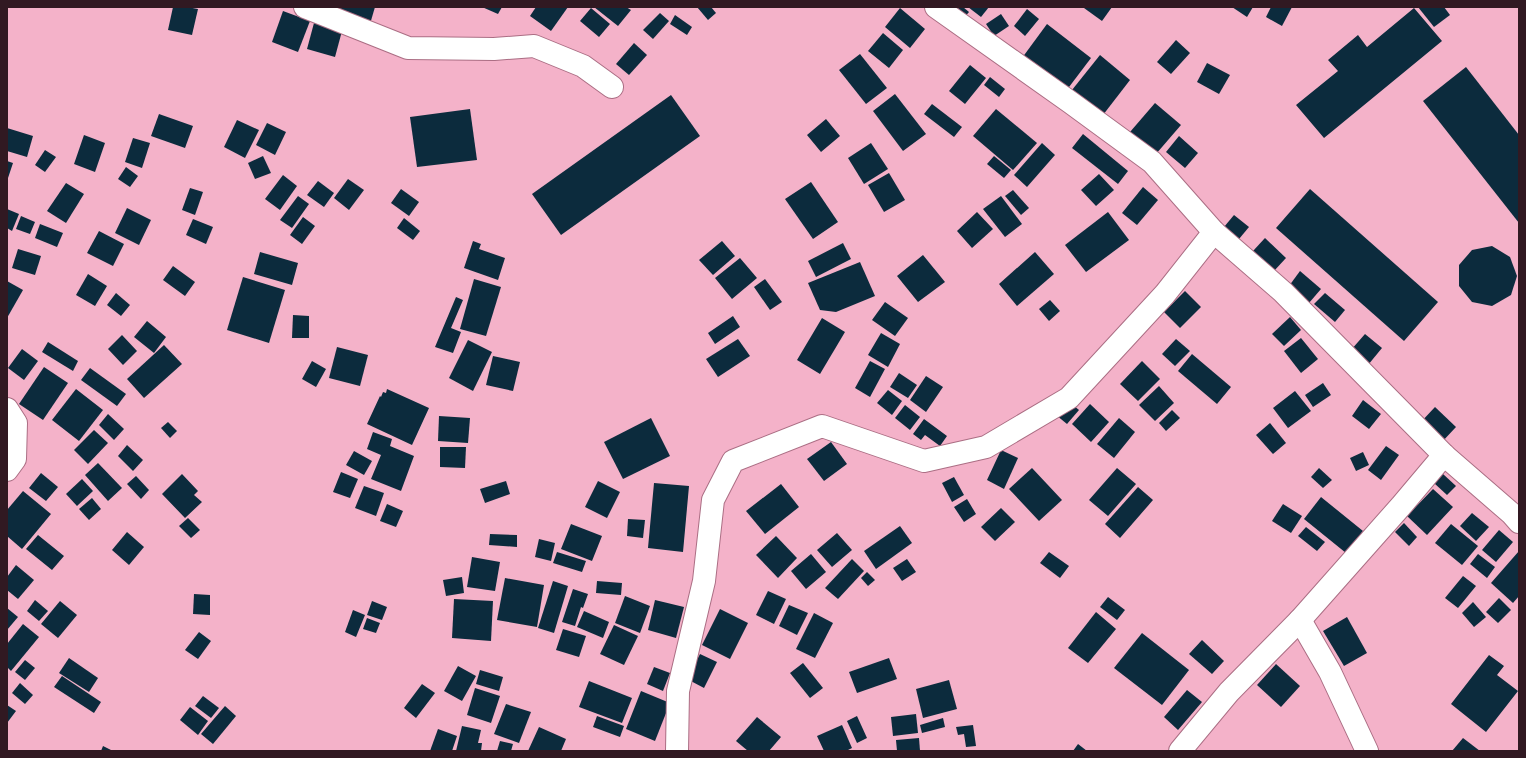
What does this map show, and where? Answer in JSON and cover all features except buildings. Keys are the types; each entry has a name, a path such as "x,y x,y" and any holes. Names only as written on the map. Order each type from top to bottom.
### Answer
{"street":[{"path":"305,7 408,48 494,49 534,46 583,66 612,87"},
{"path":"936,7 1064,97 1152,162 1214,232 1283,292 1444,455 1517,516"},
{"path":"677,751 678,691 704,581 713,500 733,461 822,426 924,461 986,447 1069,398 1165,294 1214,232"},
{"path":"7,409 16,423 15,459 7,470"},
{"path":"1180,751 1229,692 1300,620 1444,455"},
{"path":"1300,620 1330,672 1367,751"}]}
